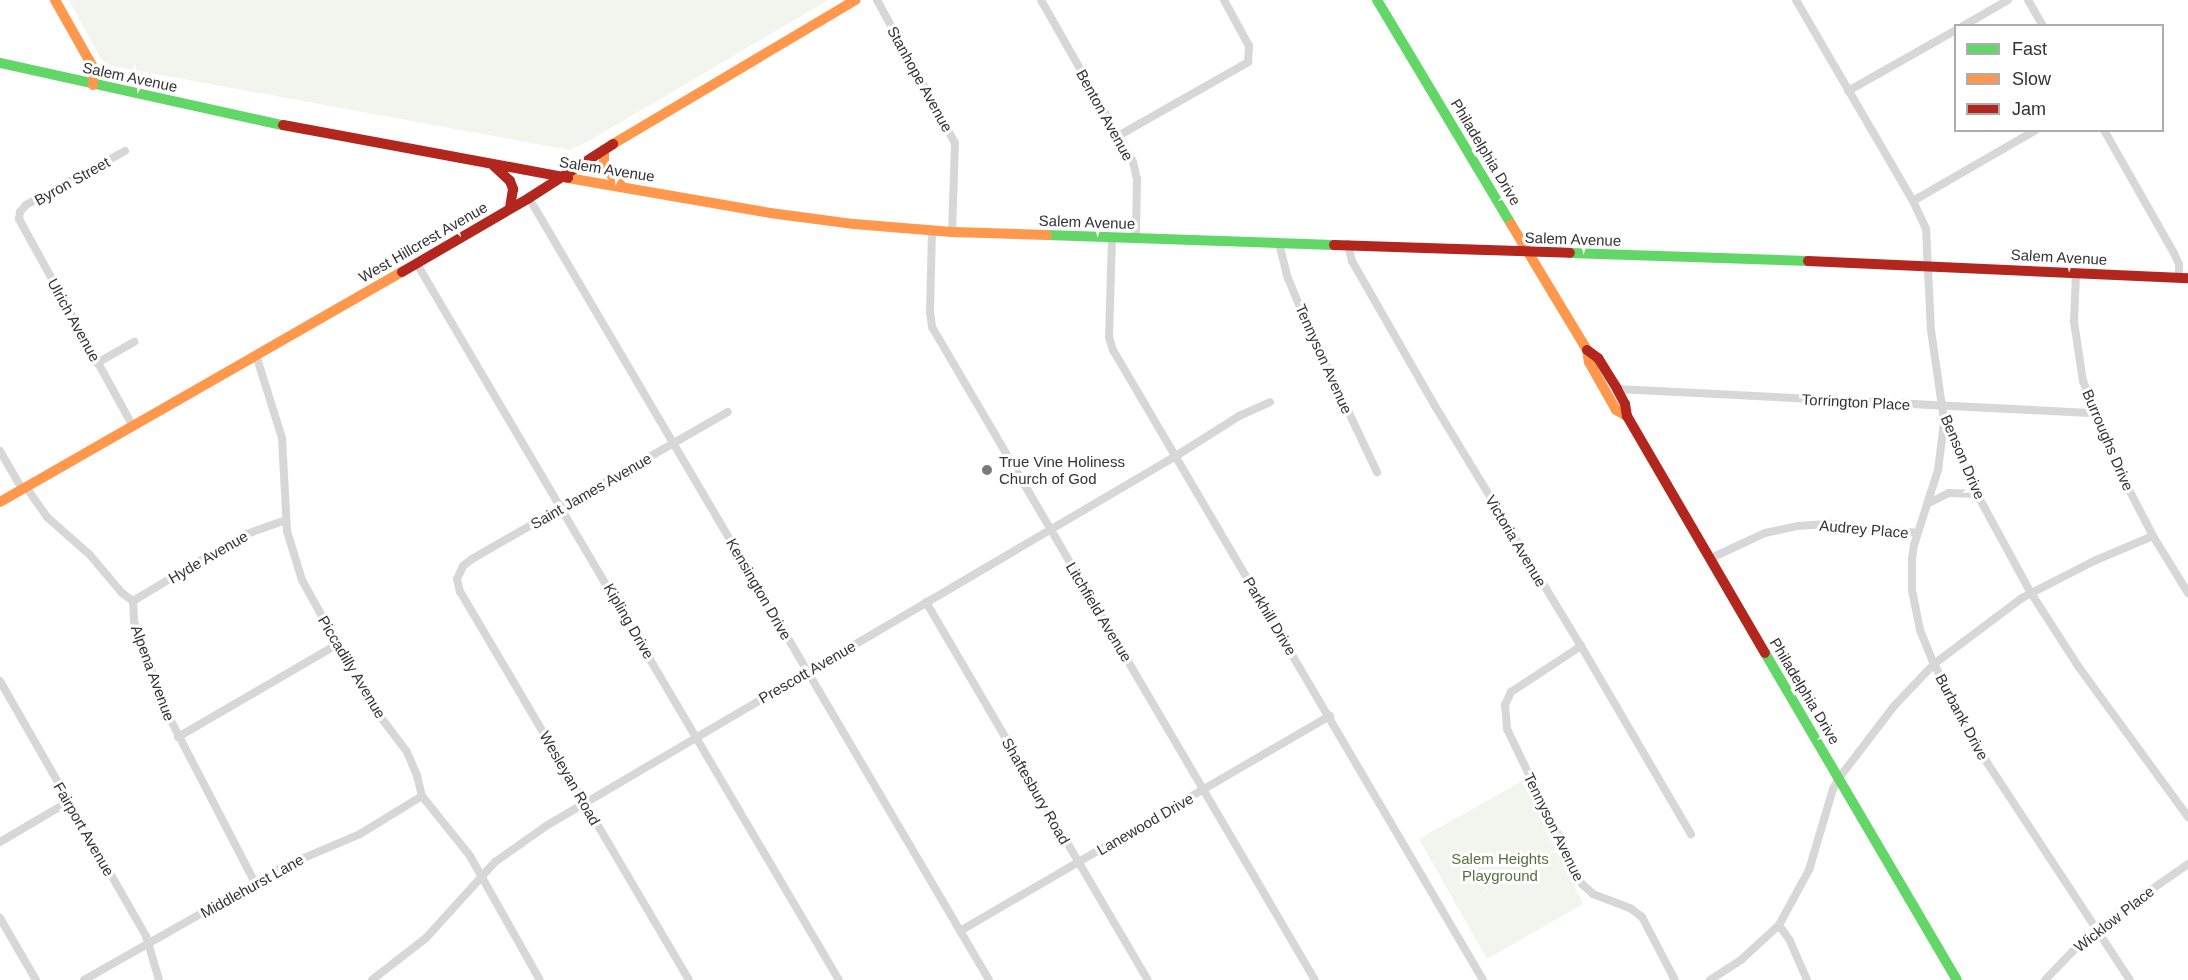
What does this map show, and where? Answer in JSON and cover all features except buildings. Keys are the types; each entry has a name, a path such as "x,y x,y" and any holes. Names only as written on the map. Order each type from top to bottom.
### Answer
{"main road":[{"path":"55,0 94,69 93,85"},
{"name":"West Hillcrest Avenue","path":"0,502 417,264 529,198 558,177 856,0"},
{"name":"Philadelphia Drive","path":"1382,2 1587,351 1589,362 1616,410 1627,416"},
{"name":"Salem Avenue","path":"0,63 93,85 493,166 622,186 770,213 932,231 1929,265 2183,278"},
{"path":"604,150 604,167 622,186"},
{"path":"493,166 510,181 513,197 510,209"},
{"name":"Philadelphia Drive","path":"1587,351 1598,358 1617,389 1625,404 1627,416 1709,559 1958,980"}],"street":[{"name":"Stanhope Avenue","path":"877,0 955,143 952,232"},
{"name":"Benton Avenue","path":"1041,0 1133,162 1137,179 1136,238"},
{"path":"1118,136 1243,67 1248,62 1249,46 1224,0"},
{"name":"Benson Drive","path":"1796,0 1913,201 1928,237 1931,330 1944,420 1977,494 2031,593 2078,666 2188,817"},
{"path":"1966,24 2008,0"},
{"path":"2028,0 2042,24"},
{"path":"1848,91 1954,31"},
{"path":"1913,201 2033,132"},
{"path":"2105,132 2174,253 2183,278"},
{"name":"Byron Street","path":"20,212 26,206 126,151"},
{"name":"Kensington Drive","path":"529,198 989,980"},
{"name":"Ulrich Avenue","path":"20,212 21,223 133,426"},
{"name":"Litchfield Avenue","path":"932,231 931,324 1315,980"},
{"name":"Parkhill Drive","path":"1112,238 1110,344 1483,980"},
{"name":"Tennyson Avenue","path":"1279,243 1288,278 1307,324 1377,472"},
{"name":"Victoria Avenue","path":"1348,244 1352,261 1435,406 1581,646 1691,834"},
{"name":"Kipling Drive","path":"417,264 563,508 839,980"},
{"name":"Burroughs Drive","path":"2076,273 2074,308 2076,348 2094,414 2121,474 2153,536 2188,593"},
{"path":"98,363 134,342"},
{"name":"Piccadilly Avenue","path":"256,355 282,438 286,519 291,549 302,580 370,704 407,752 422,796 456,836 482,876 540,980"},
{"name":"Torrington Place","path":"1617,389 2094,414"},
{"name":"Prescott Avenue","path":"372,980 426,938 505,854 585,803 807,671 1176,456 1239,416 1270,402"},
{"name":"Saint James Avenue","path":"458,575 472,559 728,412"},
{"name":"Burbank Drive","path":"1944,420 1941,456 1912,559 1913,599 1920,630 1934,664 1986,762 2130,980"},
{"path":"0,451 24,488 47,517 90,555 122,593 133,601"},
{"path":"1929,503 1949,493 1977,494"},
{"name":"Hyde Avenue","path":"133,601 241,536 286,519"},
{"name":"Audrey Place","path":"1709,559 1765,533 1798,526 1830,524 1918,533"},
{"path":"1710,980 1742,959 1779,925 1809,870 1830,798 1839,778 1894,706 1934,664 1987,622 2031,593 2153,536"},
{"name":"Wesleyan Road","path":"458,575 460,592 689,980"},
{"name":"Alpena Avenue","path":"133,601 134,621 167,713 255,883"},
{"name":"Shaftesbury Road","path":"926,602 1148,980"},
{"path":"178,737 336,645"},
{"name":"Tennyson Avenue","path":"1581,646 1510,692 1505,705 1507,729 1582,884 1593,894 1630,908 1642,917 1675,980"},
{"name":"Fairport Avenue","path":"0,681 149,943 159,980"},
{"name":"Lanewood Drive","path":"960,931 1330,716"},
{"name":"Middlehurst Lane","path":"84,980 285,866 360,834 422,796"},
{"path":"0,842 68,802"},
{"name":"Wicklow Place","path":"2045,980 2098,930 2143,894 2188,864"},
{"path":"0,918 36,980"},
{"path":"1779,925 1790,941 1807,980"}],"green space":[{"path":"69,0 828,0 570,150 112,66 101,59"},
{"name":"Salem Heights Playground","path":"1522,781 1583,904 1487,959 1419,839"}],"traffic: fast":[{"path":"1377,0 1511,224"},
{"path":"0,63 283,125"},
{"path":"1047,235 1334,245"},
{"path":"1570,253 1808,261"},
{"path":"1765,653 1957,980"}],"traffic: slow":[{"path":"55,0 94,69 93,85"},
{"path":"613,144 856,0"},
{"path":"604,150 604,167 621,185"},
{"path":"568,178 770,213 854,224 952,232 1047,235"},
{"path":"1511,224 1587,350 1589,362 1616,410 1627,416"},
{"path":"0,502 402,272"}],"traffic: jam":[{"path":"283,125 568,178"},
{"path":"402,272 529,198 613,144"},
{"path":"494,166 510,181 513,189 510,209"},
{"path":"1334,245 1570,253"},
{"path":"1808,261 2188,278"},
{"path":"1587,350 1598,358 1617,389 1625,404 1627,416 1765,653"}],"place":[{"name":"True Vine Holiness Church of God","path":"987,470"}]}
